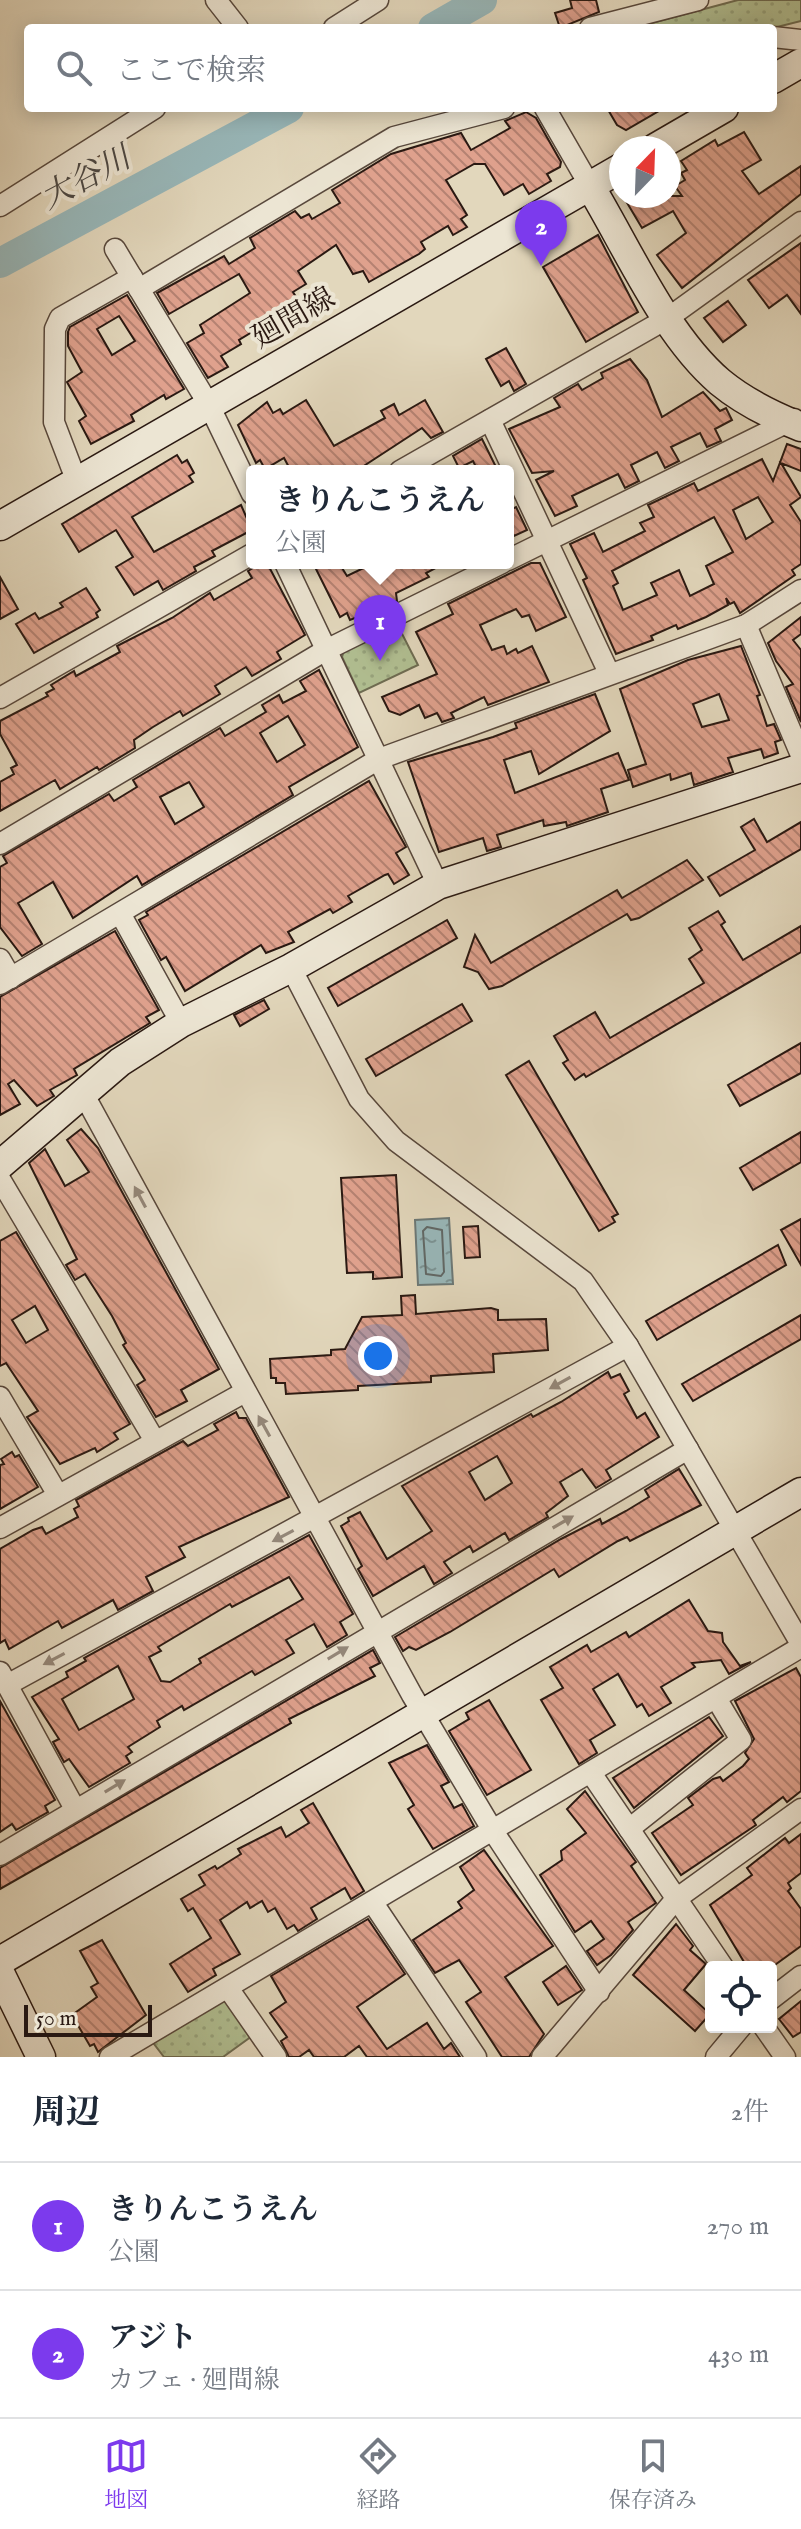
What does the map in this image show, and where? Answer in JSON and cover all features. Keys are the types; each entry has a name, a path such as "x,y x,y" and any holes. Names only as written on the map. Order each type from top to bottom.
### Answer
{"street":[{"path":"216,0 235,24"},
{"path":"340,24 378,0"},
{"path":"605,24 698,0"},
{"path":"777,37 801,40"},
{"path":"777,77 801,63"},
{"path":"0,206 149,112"},
{"path":"77,482 54,422 55,329 60,318 136,283 394,137 489,112"},
{"path":"547,112 668,318 718,380 737,395 797,421"},
{"path":"676,136 717,112"},
{"name":"廻間線","path":"0,526 609,175"},
{"path":"411,465 668,318 801,222"},
{"path":"115,249 209,405 246,482"},
{"path":"490,420 511,465"},
{"path":"514,557 797,421"},
{"path":"514,472 609,673"},
{"path":"0,698 246,557"},
{"path":"288,569 438,885"},
{"path":"0,844 326,650 490,569"},
{"path":"0,959 5,981 121,915 379,759 746,625 801,590"},
{"path":"746,625 801,755"},
{"path":"0,1165 120,1062 181,1023 291,968 438,885 801,768"},
{"path":"121,915 181,1023"},
{"path":"110,2057 801,1646 628,1346 583,1281 396,1141 359,1099 291,968"},
{"path":"83,1093 375,1631 493,1831 599,1992"},
{"path":"0,1179 155,1441"},
{"path":"75,1809 4,1678 315,1519 628,1346"},
{"path":"0,1528 245,1392"},
{"path":"0,1397 58,1495"},
{"path":"0,1855 688,1449"},
{"path":"0,1961 801,1492"},
{"path":"629,1829 741,1740 716,1698"},
{"path":"591,1773 719,1961"},
{"path":"542,2057 676,1899 801,1809"},
{"path":"373,1903 476,2057"},
{"path":"0,1973 41,2057"},
{"path":"777,1994 801,1976"},
{"path":"228,1988 276,2057"},
{"path":"716,2057 736,2033"},
{"path":"768,2033 785,2057"}],"green space":[{"path":"738,0 801,0 801,21 777,27 777,24 648,24"},
{"path":"397,624 418,665 359,693 342,657 344,650"},
{"path":"219,2000 227,2002 252,2036 223,2057 164,2057 151,2040"}],"water":[{"path":"449,1218 453,1284 418,1285 415,1220"}],"building":[{"path":"570,0 596,0 599,12 570,24 559,24 555,13 572,8"},
{"path":"526,112 536,118 561,162 560,167 547,174 551,181 529,194 523,184 504,195 485,164 474,164 446,180 467,215 461,219 467,227 453,235 448,226 421,242 425,249 419,254 369,282 363,271 353,274 336,245 298,271 306,284 293,292 301,305 277,319 285,333 271,341 262,326 221,356 228,367 208,378 187,343 204,333 200,325 250,293 239,274 169,314 157,293 224,256 229,264 255,248 250,238 295,211 301,218 309,214 312,219 340,203 332,190 391,154 461,133 471,150 510,128 505,121"},
{"path":"609,112 657,112 626,130 617,125"},
{"path":"744,132 761,160 742,171 759,194 801,166 801,194 682,288 657,255 686,233 673,211 642,228 630,208 681,208 681,182 685,180 681,173 687,170 681,161 715,140 718,146"},
{"path":"598,235 638,312 586,342 543,267"},
{"path":"801,243 801,314 787,295 769,308 748,280"},
{"path":"127,295 184,389 166,399 164,395 131,415 134,421 91,444 79,421 86,416 67,382 82,372 68,346 70,327","holes":["119,316 135,341 112,355 97,329"]},
{"path":"728,301 746,325 723,342 704,318"},
{"path":"506,348 526,384 514,391 509,381 501,386 486,359"},
{"path":"630,359 647,380 662,417 703,392 720,411 726,408 732,420 715,429 721,441 707,447 700,433 671,447 679,461 665,468 657,452 631,465 639,481 625,488 618,474 572,496 577,506 555,516 536,480 554,471 532,473 509,429 560,407 554,398 578,384 582,390 603,378 601,373"},
{"path":"306,400 334,446 385,418 381,411 394,404 399,415 425,400 443,432 431,438 422,428 365,465 288,465 284,458 272,465 263,465 260,460 256,463 238,425 267,402 273,413 280,409 283,414"},
{"path":"482,439 495,465 475,465 473,461 458,465 453,456"},
{"path":"787,444 801,449 801,471 781,463 801,497 790,505 801,522 801,564 792,570 795,575 740,613 734,602 730,604 726,598 728,605 706,617 678,629 676,625 651,636 653,640 616,654 583,580 587,578 570,544 594,533 603,552 645,531 640,523 654,517 648,505 694,483 698,491 762,459 773,481","holes":["758,497 773,522 746,539 733,510","714,517 733,552 706,566 714,584 690,596 679,570 651,583 657,595 623,610 613,586 618,583 612,571"]},
{"path":"177,455 182,463 187,460 194,473 189,476 193,482 132,517 154,552 241,505 246,516 246,533 212,551 215,556 163,590 158,581 134,595 116,567 133,557 116,530 79,552 62,524"},
{"path":"514,508 527,530 514,536"},
{"path":"531,563 540,563 566,617 536,631 529,615 522,617 516,609 480,625 492,650 504,646 507,654 516,649 518,653 532,646 549,682 488,705 484,697 451,713 454,718 442,722 437,713 425,718 419,705 400,715 389,711 382,697 437,674 416,632 453,614 448,604"},
{"path":"270,569 305,635 277,652 281,659 252,676 246,667 215,686 220,694 183,716 180,711 153,727 134,740 135,748 99,770 97,767 60,789 55,780 0,811 0,782 14,774 11,768 17,765 0,734 0,721 48,696 46,693 54,689 51,685 74,671 76,676 120,652 117,646 172,618 210,593 214,600 252,578 248,571"},
{"path":"316,569 343,569 347,576 362,569 434,569 426,573 429,577 396,593 397,601 350,620 347,613 340,617"},
{"path":"0,577 18,609 0,619"},
{"path":"86,588 100,610 96,613 98,617 34,653 16,624 35,613 39,619 63,607 60,603"},
{"path":"801,617 801,634 793,640 801,650 801,722 786,687 793,684 776,661 768,643"},
{"path":"741,646 760,695 757,696 767,726 774,724 781,740 775,742 778,753 764,758 761,749 728,758 733,772 694,785 691,773 671,780 670,774 633,787 628,770 646,764 620,689 688,660","holes":["719,694 729,720 702,727 693,704"]},
{"path":"319,670 358,747 289,787 293,795 142,885 137,876 73,918 53,882 18,903 42,944 22,956 0,927 0,867 7,863 3,856 109,794 114,801 137,787 133,780 220,728 225,736 266,712 262,705 279,695 283,703 306,691 300,681","holes":["288,716 305,745 277,762 260,733","189,782 204,807 175,824 160,797"]},
{"path":"595,694 610,731 539,774 531,751 504,760 515,793 618,753 629,780 601,789 608,812 567,826 566,822 544,826 543,820 497,835 501,847 487,851 483,838 439,852 408,762 493,737 517,728 515,723"},
{"path":"369,781 406,847 396,853 409,875 394,884 388,874 385,875 348,896 352,902 333,913 330,909 288,932 294,942 266,953 261,945 185,991 166,957 161,960 139,920 148,915 146,912"},
{"path":"754,819 767,842 801,822 801,849 720,896 708,877 755,850 741,827"},
{"path":"687,860 703,880 639,918 631,920 627,914 502,986 489,989 478,972 464,967 475,935 491,963 617,890 622,898"},
{"path":"718,911 725,922 721,925 743,960 801,926 801,952 586,1077 584,1074 575,1080 563,1063 568,1060 554,1036 595,1012 610,1038 704,983 689,959 702,950 689,928"},
{"path":"447,920 457,938 338,1006 328,988"},
{"path":"115,931 159,1010 146,1017 150,1023 74,1069 77,1075 50,1090 54,1096 37,1106 14,1080 8,1084 20,1104 0,1115 0,997"},
{"path":"264,1000 269,1009 240,1026 234,1015"},
{"path":"462,1004 472,1021 376,1076 366,1059"},
{"path":"801,1043 801,1073 740,1106 728,1085"},
{"path":"529,1061 618,1214 612,1217 615,1222 599,1231 506,1075"},
{"path":"81,1129 98,1148 219,1369 181,1390 187,1401 156,1417 137,1385 145,1380 123,1345 126,1343 112,1316 85,1274 75,1280 66,1265 77,1259 29,1163 45,1149 65,1186 89,1172 67,1140"},
{"path":"801,1132 801,1162 753,1190 740,1168"},
{"path":"396,1175 402,1277 373,1279 373,1272 347,1273 341,1178"},
{"path":"801,1219 801,1265 781,1230"},
{"path":"478,1226 480,1257 465,1258 463,1227"},
{"path":"16,1232 130,1424 114,1433 118,1439 97,1452 95,1448 60,1464 27,1417 38,1411 6,1363 0,1366 0,1241","holes":["35,1306 48,1330 26,1343 12,1320"]},
{"path":"778,1245 786,1265 657,1340 646,1321"},
{"path":"415,1295 416,1314 491,1308 498,1310 498,1320 546,1319 548,1350 493,1354 494,1372 431,1376 431,1382 358,1386 358,1390 286,1394 285,1383 276,1383 276,1378 271,1378 270,1359 331,1355 331,1350 345,1349 362,1317 402,1315 401,1296"},
{"path":"801,1315 801,1339 693,1401 682,1384"},
{"path":"608,1372 611,1378 620,1374 629,1391 624,1394 637,1418 645,1413 659,1437 606,1470 611,1479 596,1488 582,1469 560,1482 568,1496 546,1513 548,1517 509,1540 505,1533 473,1552 470,1546 444,1562 452,1573 434,1584 424,1566 373,1596 358,1569 362,1566 341,1526 349,1521 348,1518 360,1512 387,1559 432,1531 402,1486 531,1414 533,1417","holes":["497,1456 512,1483 485,1500 469,1472"]},
{"path":"236,1412 239,1418 246,1418 289,1497 179,1547 185,1557 146,1577 153,1591 118,1610 113,1600 62,1628 58,1621 9,1649 5,1640 0,1643 0,1549 33,1530 42,1527 46,1534 78,1517 74,1509 79,1506 76,1500 183,1441 188,1446 218,1430 214,1424"},
{"path":"12,1452 15,1457 19,1455 38,1487 0,1509 0,1465 4,1464 1,1459"},
{"path":"679,1469 701,1505 630,1541 627,1537 618,1541 559,1577 554,1569 450,1632 416,1650 409,1647 403,1651 395,1637 561,1539 600,1519 602,1524 626,1511 649,1497 645,1490"},
{"path":"309,1535 353,1614 340,1622 347,1635 327,1647 314,1624 286,1640 294,1653 255,1675 252,1671 184,1710 182,1706 157,1721 160,1727 128,1747 132,1752 126,1756 130,1763 89,1787 69,1759 64,1762 53,1742 59,1739 32,1697 68,1677 66,1672 86,1661 84,1658","holes":["289,1577 303,1599 199,1659 201,1663 170,1682 161,1681 149,1657 161,1651 158,1647 230,1604 232,1607","118,1666 134,1699 79,1730 62,1699"]},
{"path":"689,1600 708,1631 722,1633 723,1642 740,1666 751,1662 729,1674 721,1660 692,1663 695,1667 661,1687 671,1703 649,1716 642,1704 637,1707 618,1674 593,1689 615,1725 590,1740 597,1753 579,1764 541,1700 563,1688 550,1667 587,1645 591,1652 626,1632 629,1637"},
{"path":"373,1650 380,1663 370,1668 375,1676 289,1719 291,1723 0,1889 0,1868"},
{"path":"796,1668 801,1677 801,1791 787,1802 783,1797 753,1820 756,1825 681,1875 652,1833 693,1805 688,1798 713,1779 720,1777 723,1781 743,1766 749,1759 745,1753 754,1739 735,1701"},
{"path":"489,1700 531,1770 487,1795 449,1731 469,1719 466,1713"},
{"path":"0,1701 55,1800 45,1806 48,1812 16,1830 12,1824 0,1832"},
{"path":"709,1717 723,1736 634,1808 613,1778"},
{"path":"427,1745 449,1782 441,1786 454,1808 462,1804 474,1826 433,1849 408,1809 414,1805 389,1763"},
{"path":"585,1791 636,1862 631,1866 656,1903 628,1922 633,1930 611,1955 597,1965 587,1951 604,1939 591,1921 575,1932 540,1875 562,1860 561,1851 586,1833 567,1809"},
{"path":"313,1803 364,1891 351,1899 345,1888 311,1908 317,1919 298,1931 294,1925 287,1929 275,1908 268,1912 262,1901 250,1908 247,1902 220,1920 240,1954 213,1969 216,1975 188,1992 170,1964 211,1938 193,1908 188,1911 181,1899 205,1885 199,1875 215,1866 217,1869 241,1854 238,1849 281,1827 286,1837 309,1823 301,1810"},
{"path":"801,1834 801,1873 788,1883 791,1888 788,1891 801,1909 801,1946 777,1963 743,1961 710,1905 752,1875 747,1868 785,1838 789,1843"},
{"path":"484,1850 553,1946 505,1977 544,2034 529,2057 502,2057 466,2002 481,1992 459,1960 435,1973 413,1940 462,1908 458,1902 474,1890 460,1867"},
{"path":"368,1919 405,1974 357,2007 387,2049 427,2023 444,2049 451,2043 460,2057 367,2057 359,2046 344,2057 314,2057 309,2050 299,2057 289,2057 281,2041 287,2037 270,2013 286,2002 271,1976"},
{"path":"676,1924 693,1946 690,1950 705,1963 684,1990 705,2009 705,2020 695,2031 633,1975"},
{"path":"102,1940 146,2015 98,2052 94,2044 90,2046 72,2015 97,1997 91,1987 98,1983 80,1951"},
{"path":"566,1966 582,1990 558,2005 543,1982"},
{"path":"801,2001 801,2032 793,2037 779,2019"}],"waterway":[{"name":"大谷川","path":"440,24 482,0"},
{"name":"大谷川","path":"0,263 282,112"}],"place":[{"name":"アジト","path":"541,266"},
{"name":"きりんこうえん","path":"380,661"}]}
